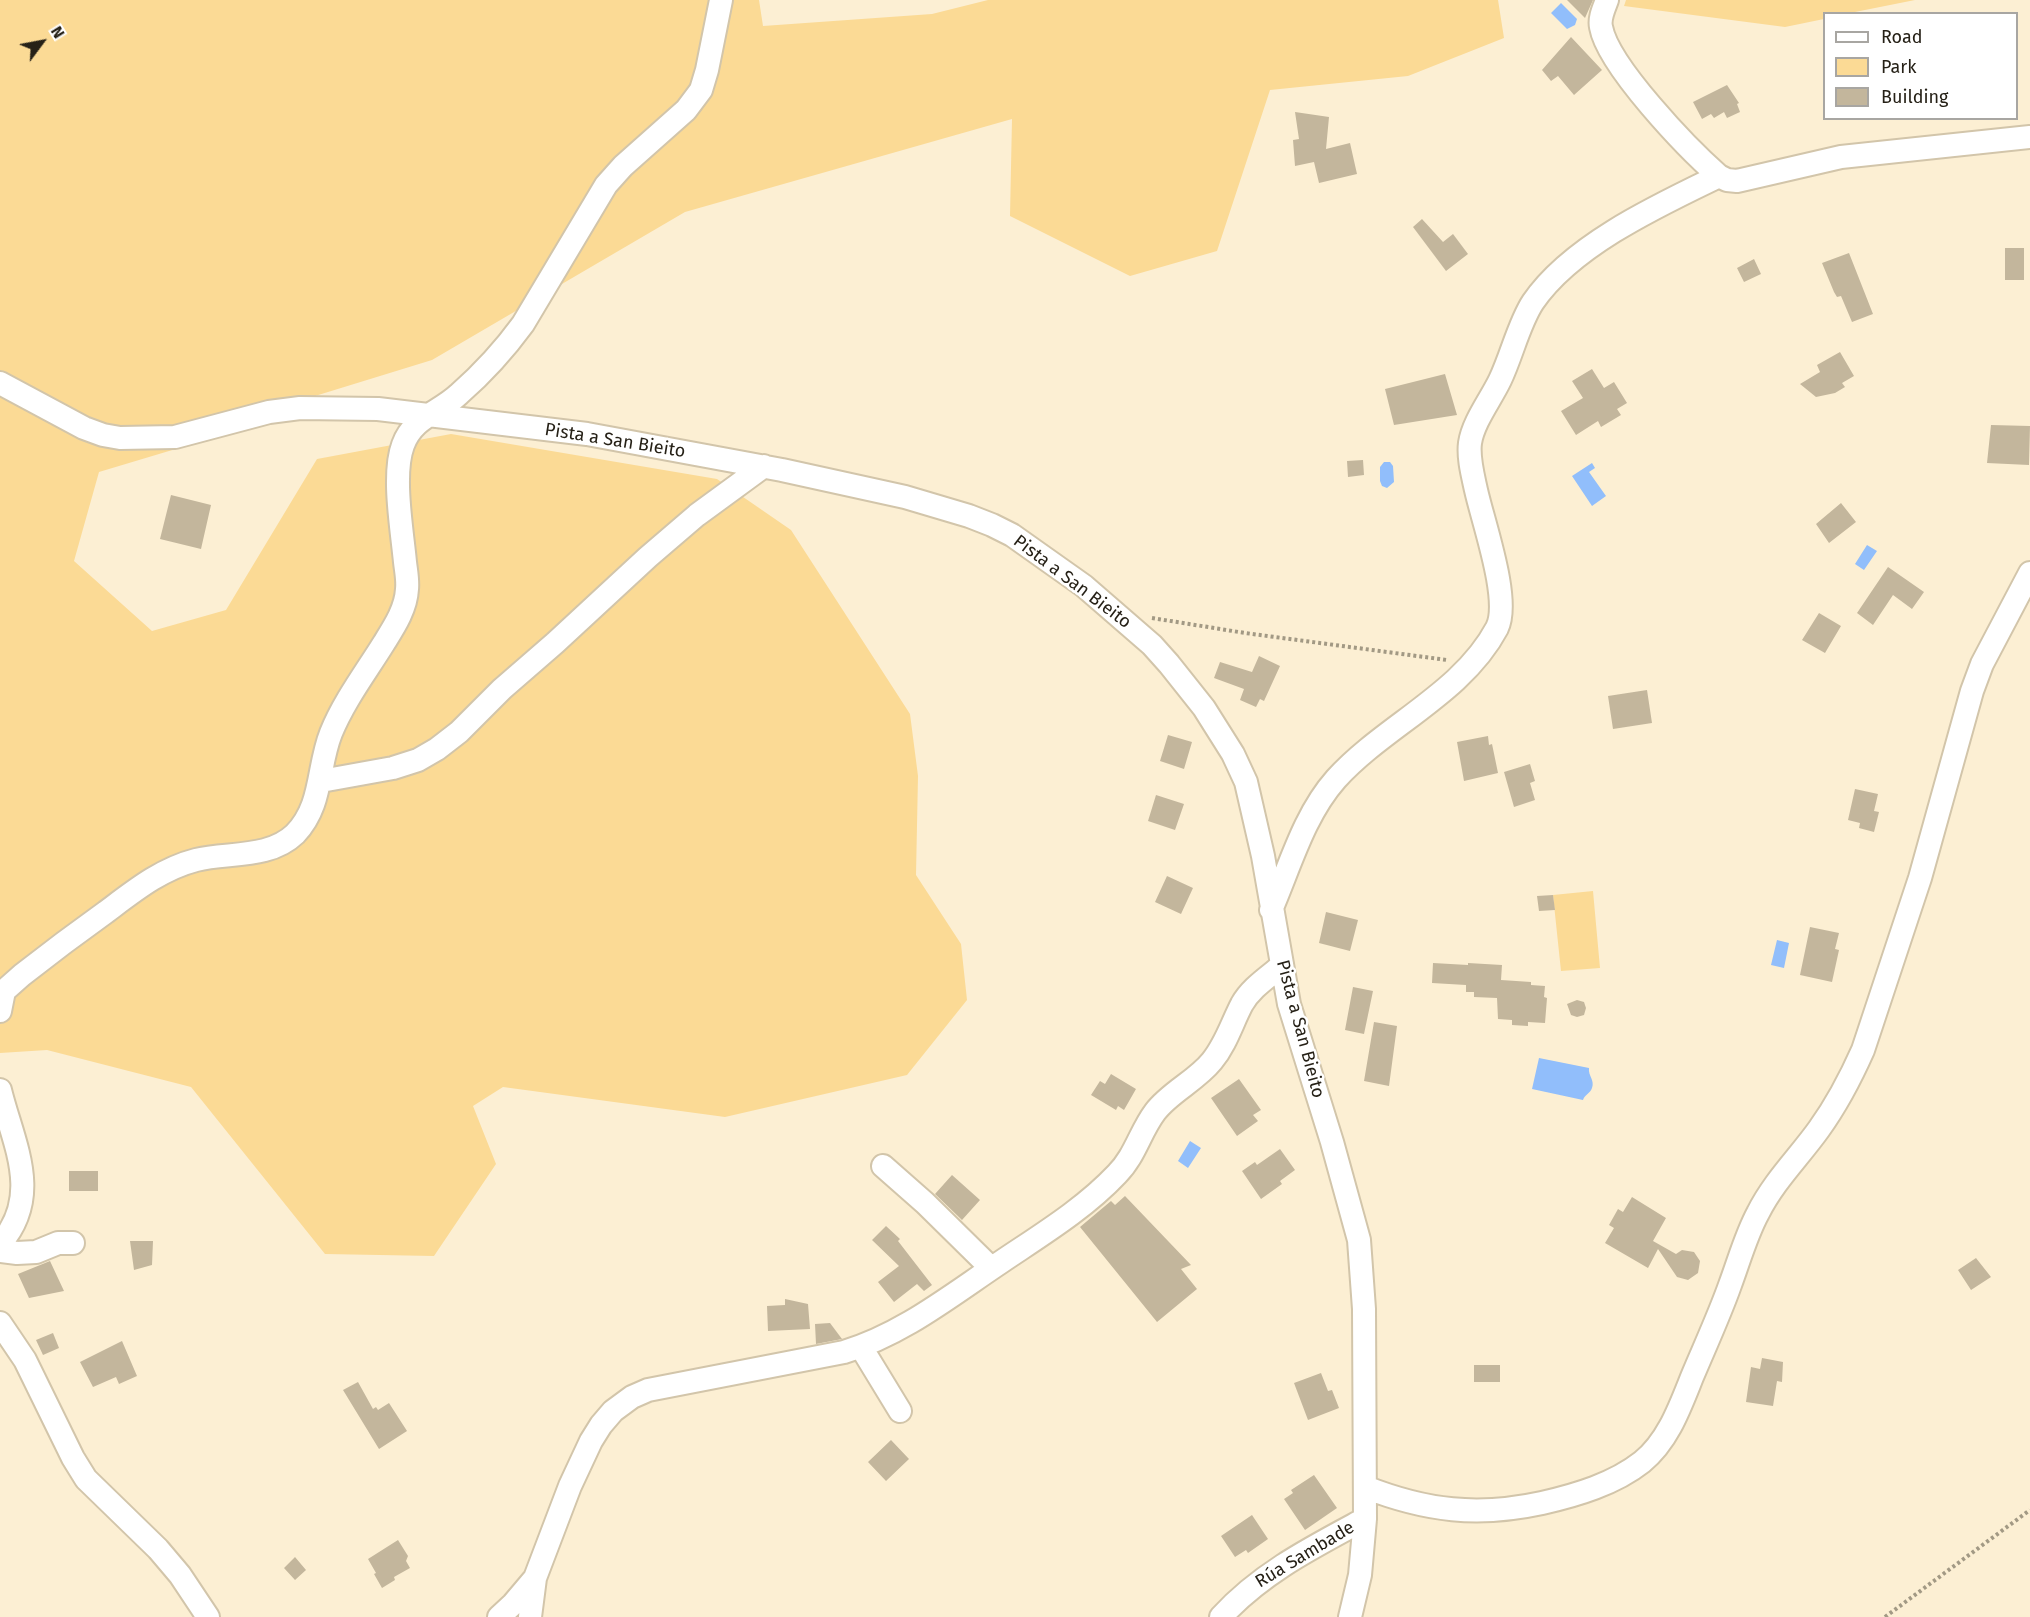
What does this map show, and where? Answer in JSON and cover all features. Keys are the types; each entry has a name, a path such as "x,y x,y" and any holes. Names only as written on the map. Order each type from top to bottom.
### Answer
{"street":[{"path":"0,1011 4,992 22,975 144,883 193,861 218,855 267,850 281,844 294,834 309,816 321,781 331,734 405,603 407,588 400,513 399,459 411,427 457,396 508,345 523,324 606,185 623,166 694,101 705,80 721,0"},
{"path":"1607,0 1600,26 1619,64 1657,112 1719,176 1727,180 1737,181 1841,157 2030,136"},
{"path":"1272,910 1305,831 1324,795 1335,781 1350,765 1447,687 1472,663 1496,629 1501,603 1499,585 1476,490 1470,445 1476,426 1507,365 1528,312 1544,288 1575,259 1652,209 1719,176"},
{"name":"Pista a San Bieito","path":"0,383 84,428 120,438 175,437 269,412 300,408 378,409 586,434 764,466 905,497 992,525 1036,551 1113,610 1152,645 1176,671 1204,708 1233,754 1246,782 1254,810 1289,1004 1336,1154 1359,1240 1364,1309 1365,1519 1360,1575 1350,1617"},
{"path":"321,781 393,768 418,760 437,749 459,732 502,689 656,550 697,515 764,466"},
{"path":"1365,1486 1408,1502 1435,1508 1484,1511 1517,1508 1581,1492 1612,1481 1644,1461 1659,1444 1670,1428 1686,1392 1728,1291 1756,1215 1776,1182 1819,1130 1853,1074 1920,878 1972,691 1982,664 2030,573"},
{"path":"530,1617 535,1578 570,1486 591,1441 613,1411 632,1397 648,1390 861,1347 921,1317 1062,1221 1116,1176 1136,1149 1154,1113 1205,1069 1222,1045 1242,1004 1252,990 1281,966"},
{"path":"0,1090 23,1173 24,1193 17,1215 0,1244"},
{"path":"883,1166 934,1210 991,1268"},
{"path":"0,1251 36,1252 58,1243 72,1243"},
{"path":"0,1323 29,1369 73,1458 86,1479 158,1549 180,1575 208,1617"},
{"path":"861,1347 900,1411"},
{"name":"Rúa Sambade","path":"1221,1617 1252,1586 1294,1558 1365,1519"},
{"path":"499,1617 535,1578"}],"path":[{"path":"1144,616 1245,633 1472,663"},
{"path":"1885,1617 2030,1510"}],"green space":[{"path":"0,0 759,0 763,26 932,14 988,0 1498,0 1504,38 1408,76 1270,90 1217,251 1130,276 1010,216 1012,119 685,212 432,360 302,400 239,430 99,472 74,561 152,631 226,610 317,459 451,434 717,479 791,530 910,714 918,776 916,875 961,944 967,1000 907,1075 725,1117 503,1087 473,1106 496,1164 434,1256 325,1254 191,1087 47,1050 0,1053"},
{"path":"1626,0 1915,0 1855,12 1823,12 1823,19 1785,27 1624,6"},
{"path":"1593,891 1600,968 1561,971 1553,895"}],"water":[{"path":"1561,3 1577,19 1575,25 1567,29 1551,13"},
{"path":"1384,462 1390,462 1393,466 1394,482 1387,488 1382,486 1380,481 1380,467"},
{"path":"1592,463 1595,468 1589,472 1606,496 1592,506 1572,476"},
{"path":"1867,545 1877,551 1864,570 1855,564"},
{"path":"1777,940 1789,943 1784,968 1771,965"},
{"path":"1539,1058 1589,1068 1593,1083 1591,1090 1583,1100 1532,1089"},
{"path":"1190,1141 1201,1148 1188,1168 1178,1161"}],"building":[{"path":"1567,0 1593,0 1585,18"},
{"path":"1571,37 1602,70 1574,95 1558,76 1551,81 1542,70"},
{"path":"1727,85 1739,103 1737,104 1740,112 1727,118 1724,112 1714,118 1711,114 1702,119 1693,102"},
{"path":"1295,112 1329,117 1326,149 1350,143 1357,174 1319,183 1314,162 1295,166 1293,140 1299,139"},
{"path":"1422,219 1443,242 1453,234 1468,254 1446,271 1413,227"},
{"path":"2005,248 2024,248 2024,280 2005,280"},
{"path":"1849,253 1873,314 1852,322 1841,296 1837,297 1834,292 1822,263"},
{"path":"1754,259 1761,274 1744,282 1737,268"},
{"path":"1840,352 1854,376 1842,383 1845,387 1835,393 1816,397 1800,384 1820,372 1817,365"},
{"path":"1592,369 1604,388 1614,382 1627,403 1617,409 1621,415 1601,427 1598,421 1576,435 1561,411 1583,398 1572,381"},
{"path":"1445,374 1457,415 1394,425 1385,389"},
{"path":"1991,425 2030,426 2029,465 1987,463"},
{"path":"1363,460 1364,475 1348,477 1347,461"},
{"path":"171,495 211,505 201,549 160,539"},
{"path":"1841,503 1856,522 1829,543 1816,524"},
{"path":"1888,567 1924,592 1912,609 1893,595 1873,625 1857,613"},
{"path":"1819,613 1841,626 1825,653 1802,640"},
{"path":"1259,656 1280,666 1264,701 1260,699 1256,707 1240,700 1244,689 1214,678 1220,662 1252,672"},
{"path":"1647,690 1652,723 1613,729 1608,696"},
{"path":"1168,735 1192,742 1184,769 1160,761"},
{"path":"1488,736 1498,773 1464,781 1457,742"},
{"path":"1530,764 1535,781 1530,783 1535,800 1514,807 1504,772"},
{"path":"1855,789 1878,794 1874,811 1879,812 1874,832 1859,828 1860,823 1848,820"},
{"path":"1156,795 1184,804 1175,830 1148,821"},
{"path":"1167,876 1193,888 1181,914 1155,902"},
{"path":"1553,895 1555,910 1539,911 1537,896"},
{"path":"1326,912 1358,920 1350,951 1319,943"},
{"path":"1810,927 1839,933 1835,949 1839,950 1832,982 1800,975"},
{"path":"1433,963 1502,965 1501,980 1531,982 1531,985 1545,986 1544,997 1547,998 1545,1023 1528,1022 1528,1026 1512,1025 1512,1020 1498,1019 1497,998 1474,997 1474,992 1466,992 1466,985 1432,983"},
{"path":"1353,987 1373,991 1364,1034 1345,1030"},
{"path":"1577,1000 1584,1002 1586,1008 1584,1015 1577,1017 1571,1015 1567,1004"},
{"path":"1374,1022 1397,1026 1389,1086 1364,1081"},
{"path":"1111,1074 1136,1089 1124,1110 1118,1106 1116,1110 1091,1095 1100,1081 1105,1084"},
{"path":"1239,1079 1261,1110 1253,1115 1258,1121 1237,1136 1211,1098"},
{"path":"1280,1149 1295,1170 1280,1181 1282,1184 1261,1199 1242,1171 1255,1162 1257,1165"},
{"path":"69,1171 98,1171 98,1191 69,1191"},
{"path":"952,1175 980,1200 962,1220 935,1194"},
{"path":"1125,1196 1191,1265 1181,1269 1197,1289 1157,1322 1080,1227 1111,1201 1115,1205"},
{"path":"1632,1197 1666,1218 1653,1241 1676,1254 1682,1250 1694,1252 1700,1261 1698,1273 1688,1280 1677,1277 1658,1249 1648,1268 1605,1243 1614,1228 1609,1225 1618,1209 1623,1212"},
{"path":"886,1226 900,1239 898,1241 932,1285 924,1291 917,1284 894,1302 878,1282 899,1266 872,1240"},
{"path":"130,1241 153,1241 152,1265 134,1270"},
{"path":"1976,1258 1991,1277 1971,1290 1958,1270"},
{"path":"50,1261 64,1291 29,1298 18,1274"},
{"path":"785,1299 808,1304 810,1329 768,1331 767,1306 785,1305"},
{"path":"830,1323 842,1339 816,1344 815,1324"},
{"path":"53,1333 59,1348 43,1355 36,1340"},
{"path":"122,1341 137,1376 119,1384 116,1377 93,1387 80,1362"},
{"path":"1762,1358 1783,1362 1782,1382 1777,1381 1773,1406 1746,1402 1751,1367 1760,1369"},
{"path":"1474,1365 1500,1365 1500,1382 1474,1382"},
{"path":"1321,1373 1328,1391 1332,1390 1339,1408 1308,1420 1294,1383"},
{"path":"358,1382 373,1409 376,1407 378,1410 389,1403 407,1431 379,1449 343,1390"},
{"path":"891,1440 909,1459 886,1481 868,1462"},
{"path":"1314,1475 1337,1508 1305,1530 1284,1499 1293,1493 1291,1490"},
{"path":"1252,1515 1268,1539 1248,1553 1246,1550 1235,1557 1221,1536"},
{"path":"398,1540 408,1556 406,1561 410,1568 394,1577 395,1580 382,1588 368,1559"},
{"path":"295,1557 306,1570 295,1580 284,1568"}]}
